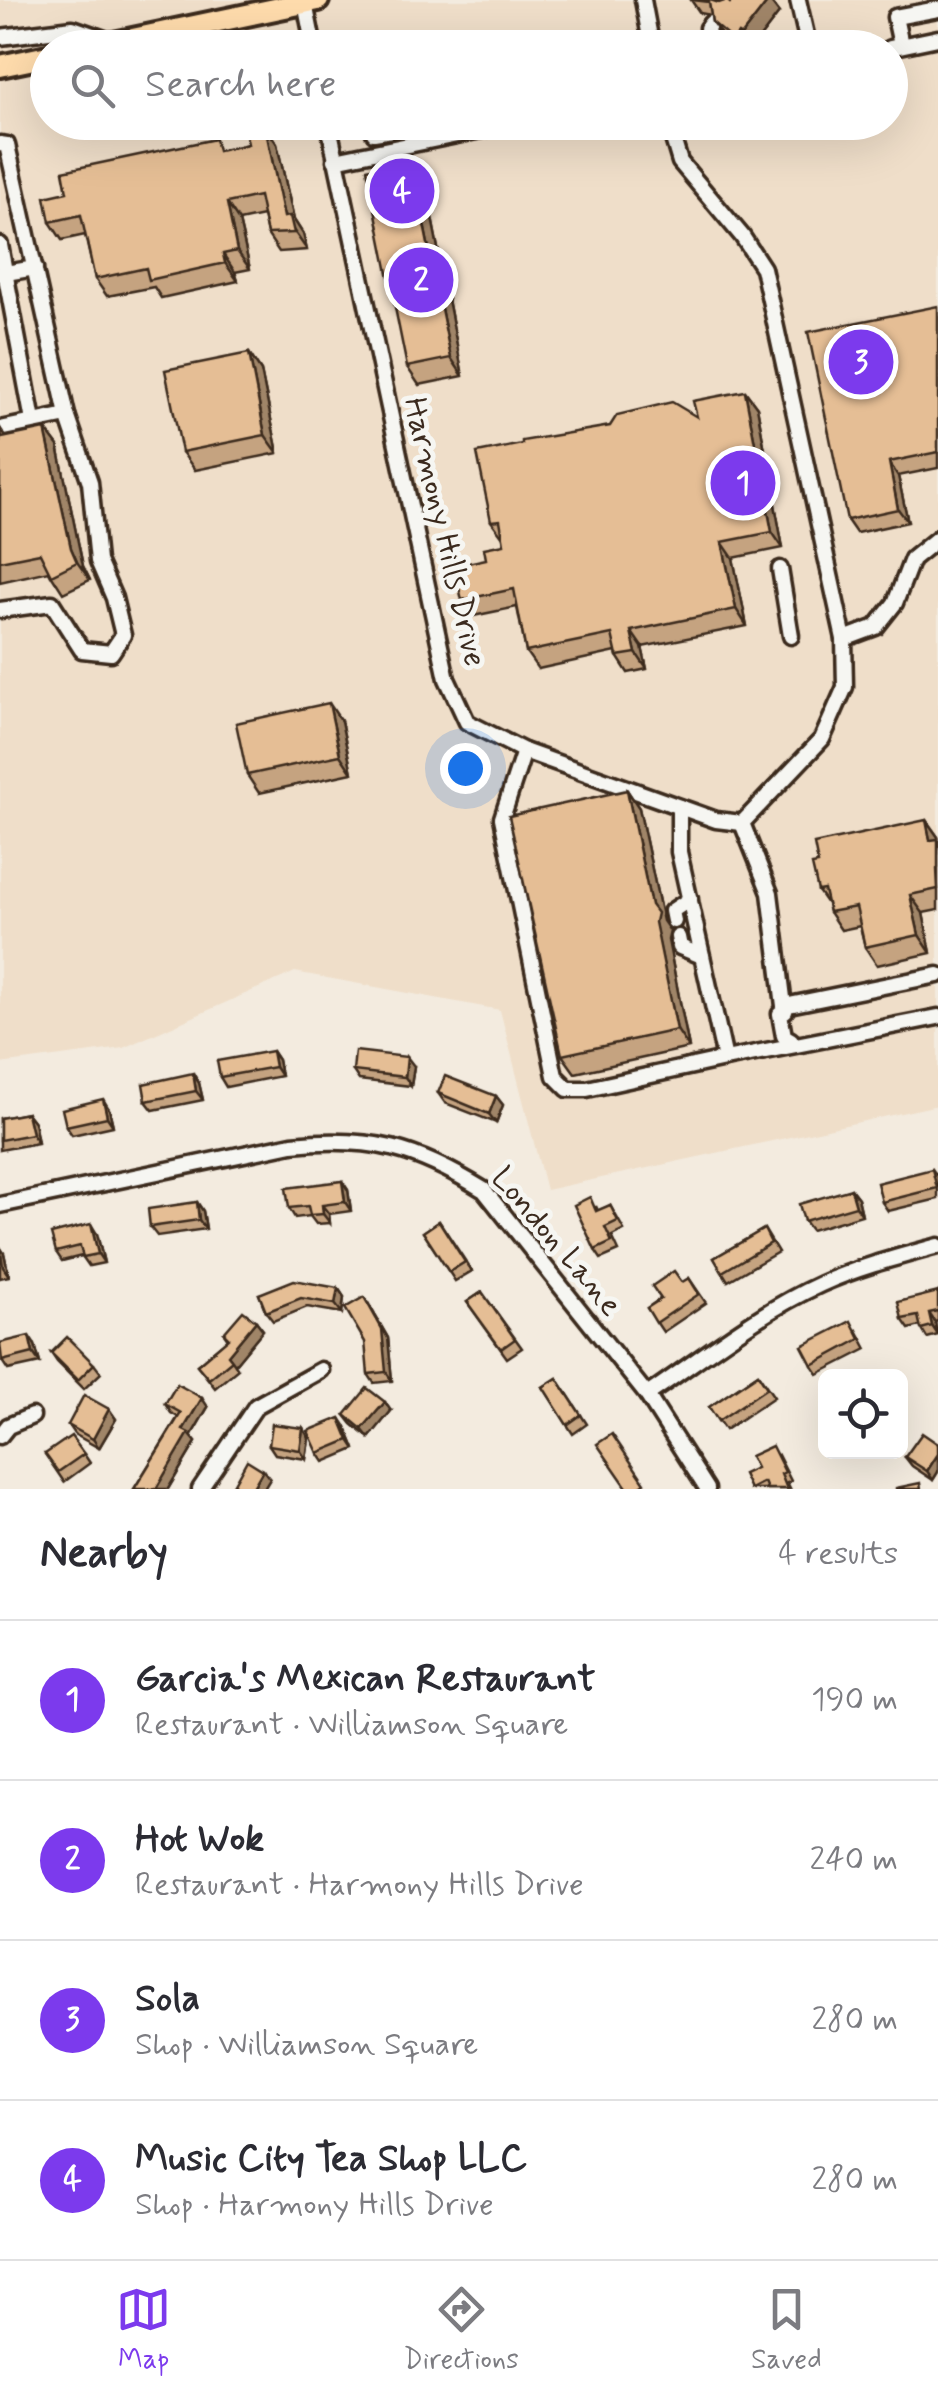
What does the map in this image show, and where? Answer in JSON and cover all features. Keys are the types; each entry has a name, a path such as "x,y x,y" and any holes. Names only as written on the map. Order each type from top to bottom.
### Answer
{"highway":[{"path":"172,30 312,1"},
{"path":"0,66 30,60"}],"street":[{"path":"643,0 649,30"},
{"path":"798,0 805,30"},
{"path":"892,0 895,30"},
{"path":"312,1 313,30"},
{"path":"895,17 931,6"},
{"path":"707,30 711,23"},
{"path":"0,37 30,33"},
{"path":"908,44 938,38"},
{"name":"Harmony Hills Drive","path":"332,140 447,678 468,722 524,751 716,820 742,823"},
{"path":"374,140 376,151"},
{"path":"336,160 413,140"},
{"path":"673,140 680,162 742,236 763,268 844,639 844,687 822,739 742,823 770,894 784,1009 790,1013 794,1036 791,1043"},
{"path":"0,144 7,145 67,415 90,482 98,561 114,598 123,635 110,653 82,650 52,603 0,610"},
{"path":"0,245 33,421"},
{"path":"3,274 35,268"},
{"path":"0,428 67,415"},
{"path":"844,639 876,627 895,603 912,558 938,538"},
{"path":"780,569 791,636"},
{"path":"524,751 502,818 555,1076 568,1089 587,1090 791,1043 938,1017"},
{"path":"680,806 679,852 725,1059"},
{"path":"674,921 672,911 690,899"},
{"path":"678,937 680,946 702,956"},
{"path":"784,1009 938,976"},
{"name":"London Lane","path":"0,1206 292,1144 332,1140 406,1150 484,1190 647,1395 707,1489"},
{"path":"647,1395 767,1314 818,1285 869,1264 938,1246"},
{"path":"200,1489 256,1406 321,1370"},
{"path":"0,1436 8,1426 32,1416"}],"shaded area":[{"path":"0,0 938,0 938,1105 546,1190 500,1010 295,972 123,1048 0,1064"}],"building":[{"path":"693,0 769,0 746,30 721,30 712,22 709,2"},
{"path":"210,140 215,140 218,151 248,144 247,140 268,140 284,217 290,216 294,233 267,234 259,196 227,203 237,251 223,254 225,263 149,280 146,268 95,279 81,215 50,222 45,197 67,192 63,171"},
{"path":"411,160 451,358 407,367 367,169"},
{"path":"938,306 938,452 889,462 898,509 847,520 808,332"},
{"path":"249,353 265,435 182,452 165,370"},
{"path":"745,391 772,532 722,542 736,609 631,631 636,653 617,656 612,634 526,652 514,589 462,600 454,566 486,559 484,548 504,544 500,520 491,521 477,453 610,426 617,415 672,402 697,417 693,401"},
{"path":"0,428 2,438 45,429 77,562 51,575 40,553 0,561"},
{"path":"329,703 340,755 247,775 236,723"},
{"path":"627,790 651,905 657,913 655,922 677,1030 562,1055 509,816"},
{"path":"926,820 930,840 938,839 938,889 910,895 919,935 865,947 856,907 829,912 824,890 818,891 812,865 818,864 814,844"},
{"path":"272,1051 275,1067 220,1077 217,1061"},
{"path":"355,1051 407,1057 405,1077 353,1071"},
{"path":"193,1073 196,1091 146,1101 143,1084"},
{"path":"445,1076 496,1096 489,1114 438,1093"},
{"path":"103,1099 107,1117 66,1126 62,1109"},
{"path":"27,1113 32,1134 0,1140 0,1118"},
{"path":"932,1169 937,1188 882,1202 877,1183"},
{"path":"342,1181 345,1202 322,1205 323,1214 310,1215 308,1206 289,1208 286,1188"},
{"path":"851,1189 856,1206 804,1221 799,1204"},
{"path":"590,1197 596,1211 610,1205 618,1221 605,1227 612,1242 595,1250 574,1205"},
{"path":"197,1202 199,1220 150,1227 148,1209"},
{"path":"439,1221 465,1262 449,1272 423,1232"},
{"path":"91,1224 98,1254 83,1257 80,1246 56,1252 51,1234"},
{"path":"764,1229 771,1243 722,1272 714,1258"},
{"path":"674,1271 682,1282 689,1278 699,1294 656,1323 647,1308 661,1299 652,1286"},
{"path":"294,1280 338,1288 335,1304 301,1298 266,1312 259,1294"},
{"path":"482,1292 515,1339 501,1349 467,1302"},
{"path":"938,1292 938,1311 929,1313 932,1326 921,1329 918,1316 902,1319 898,1302"},
{"path":"364,1297 382,1329 386,1372 368,1374 365,1342 345,1308"},
{"path":"243,1311 256,1321 228,1355 232,1360 209,1379 197,1365 229,1338 224,1333"},
{"path":"851,1321 860,1339 812,1365 802,1346"},
{"path":"29,1336 33,1353 2,1361 0,1343"},
{"path":"67,1337 94,1364 78,1380 51,1353"},
{"path":"758,1374 767,1388 718,1421 709,1407"},
{"path":"557,1378 581,1415 567,1425 543,1387"},
{"path":"177,1384 202,1398 183,1430 189,1433 156,1489 134,1489 181,1413 165,1404"},
{"path":"367,1388 385,1402 362,1429 345,1415"},
{"path":"84,1395 109,1409 93,1439 68,1425"},
{"path":"340,1418 349,1440 318,1453 308,1431"},
{"path":"272,1424 303,1428 300,1450 269,1445"},
{"path":"922,1433 938,1444 938,1454 927,1471 908,1459"},
{"path":"612,1434 645,1483 636,1489 628,1489 597,1444"},
{"path":"71,1436 84,1454 58,1472 45,1454"},
{"path":"772,1446 785,1472 781,1474 787,1489 767,1489 764,1482 750,1489 743,1474 756,1468 750,1456"},
{"path":"247,1460 263,1470 252,1489 231,1489"},
{"path":"920,1483 921,1489 896,1489 896,1488"}],"place":[{"name":"Music City Tea Shop LLC","path":"402,191"},
{"name":"Hot Wok","path":"421,280"},
{"name":"Sola","path":"861,362"},
{"name":"Garcia's Mexican Restaurant","path":"743,483"}]}
